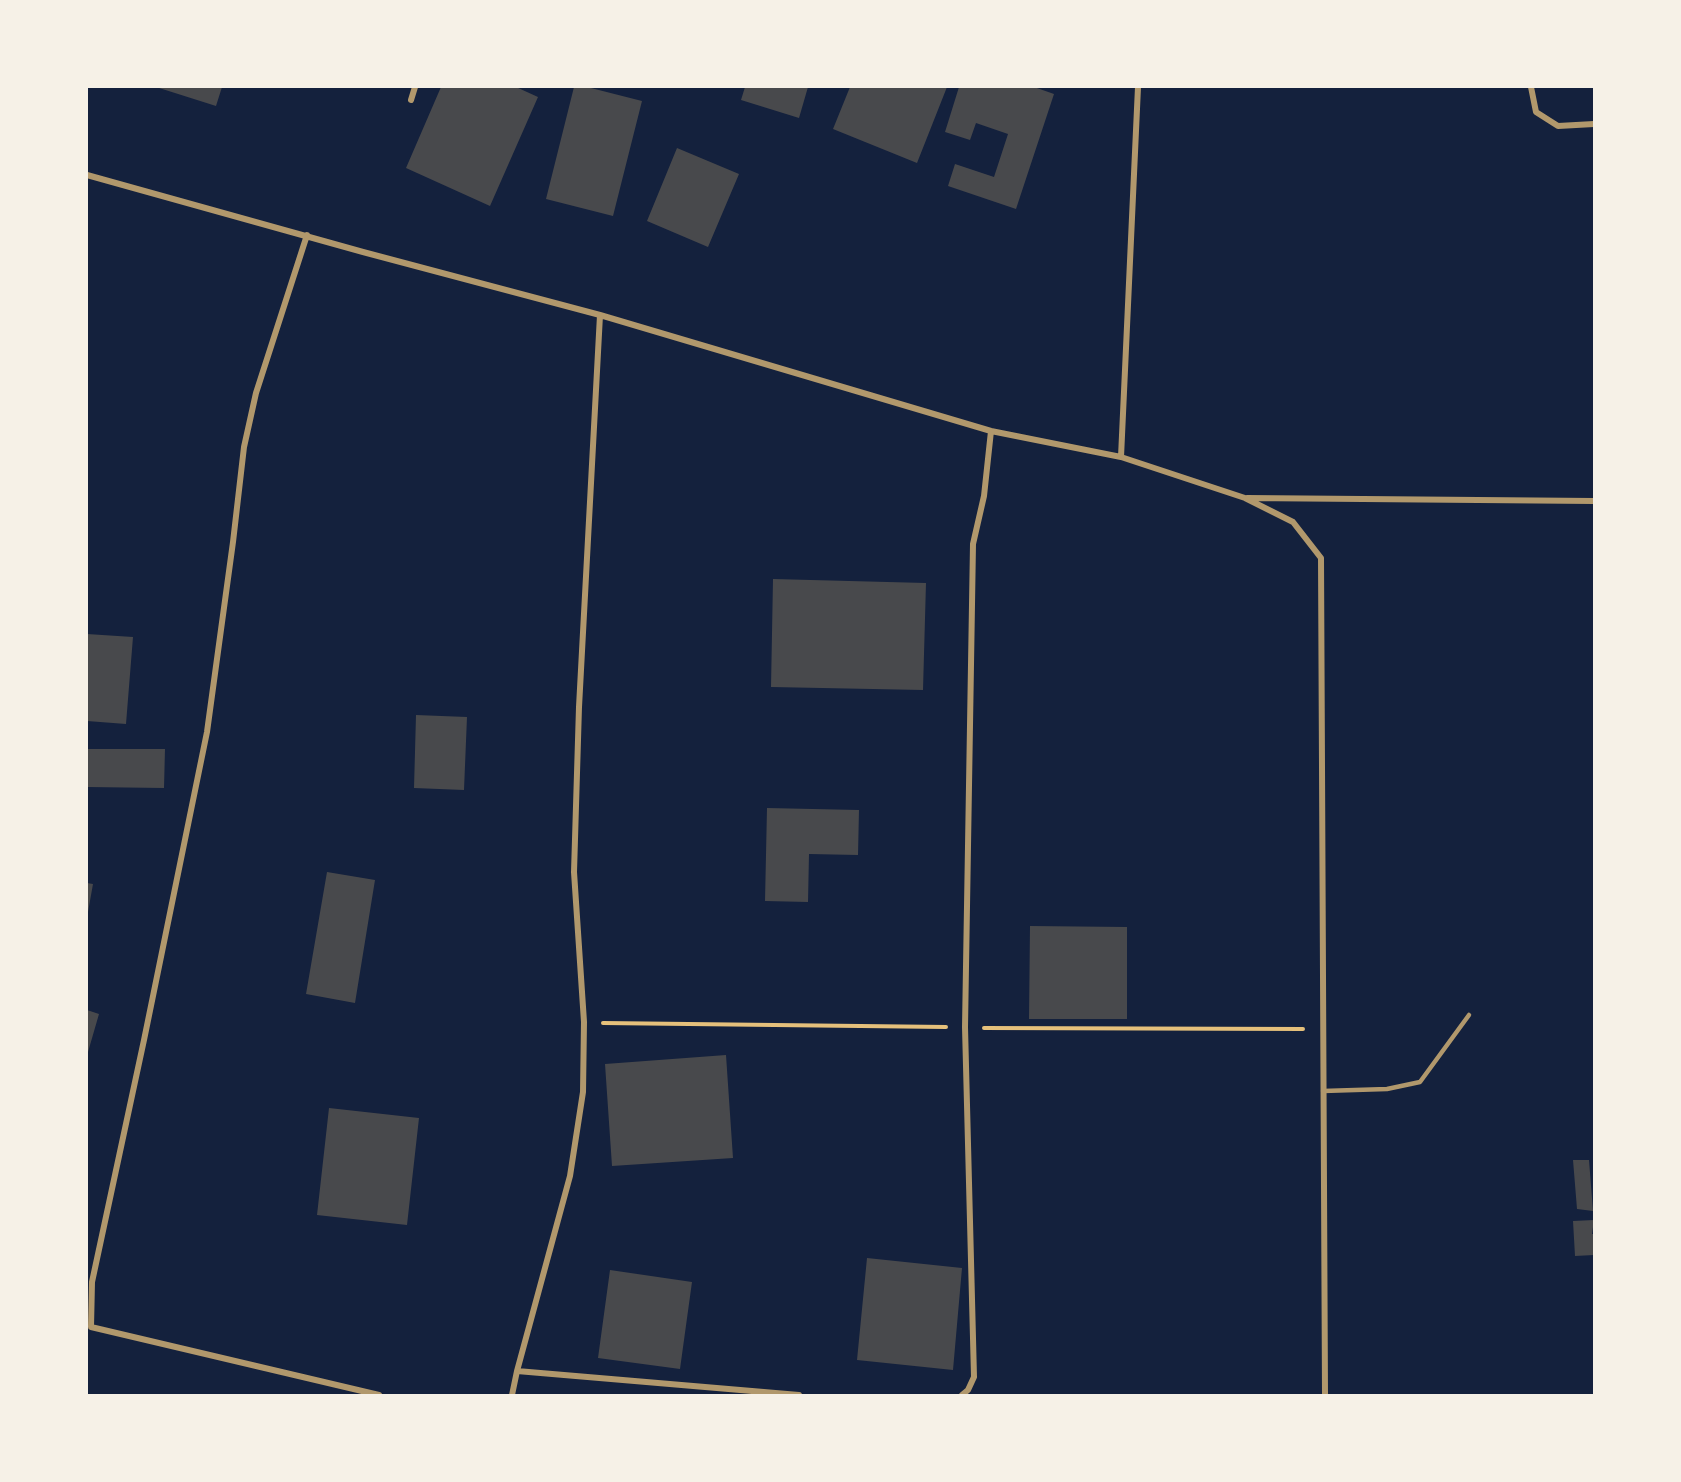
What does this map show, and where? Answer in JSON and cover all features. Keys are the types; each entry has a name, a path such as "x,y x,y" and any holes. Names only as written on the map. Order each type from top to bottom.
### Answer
{"street":[{"path":"411,100 415,87"},
{"path":"1121,457 1138,87"},
{"path":"1531,87 1536,112 1558,126 1594,124"},
{"path":"87,175 600,315 990,432 1121,457 1245,498 1293,522 1321,558 1325,1395"},
{"path":"307,235 256,393 244,447 207,732 92,1282 89,1326 379,1395"},
{"path":"512,1395 570,1176 583,1092 585,1022 574,872 579,706 600,315"},
{"path":"962,1395 968,1390 974,1377 965,1028 973,544 984,496 990,432"},
{"path":"1245,498 1594,501"},
{"path":"517,1371 799,1395"}],"lane":[{"path":"1323,1091 1387,1089 1420,1082 1469,1015"}],"path":[{"path":"585,1022 965,1028 1322,1029"}],"building":[{"path":"156,87 222,87 216,106"},
{"path":"441,87 516,87 538,97 490,206 406,168"},
{"path":"574,87 587,87 642,101 613,216 546,199"},
{"path":"745,87 808,87 799,118 741,100"},
{"path":"850,87 947,87 917,163 833,129"},
{"path":"959,87 1034,87 1054,94 1016,209 948,186 955,164 994,177 1008,134 976,123 970,140 945,132"},
{"path":"677,148 739,174 708,247 647,221"},
{"path":"773,579 926,583 923,690 771,687"},
{"path":"87,634 133,637 126,724 87,721"},
{"path":"416,715 467,717 464,790 414,788"},
{"path":"87,749 165,749 164,788 87,787"},
{"path":"767,808 859,810 858,855 809,854 808,902 765,901"},
{"path":"327,872 375,880 355,1003 306,994"},
{"path":"87,883 93,884 88,912 87,912"},
{"path":"1030,926 1127,927 1127,1019 1029,1019"},
{"path":"87,1010 99,1014 88,1052 87,1052"},
{"path":"726,1055 733,1158 612,1166 605,1064"},
{"path":"329,1108 419,1118 407,1225 317,1215"},
{"path":"1573,1160 1589,1160 1593,1211 1577,1209"},
{"path":"1594,1220 1592,1234 1594,1234 1594,1255 1575,1256 1573,1221"},
{"path":"867,1258 962,1268 953,1370 857,1360"},
{"path":"610,1270 692,1282 680,1369 598,1358"}]}
